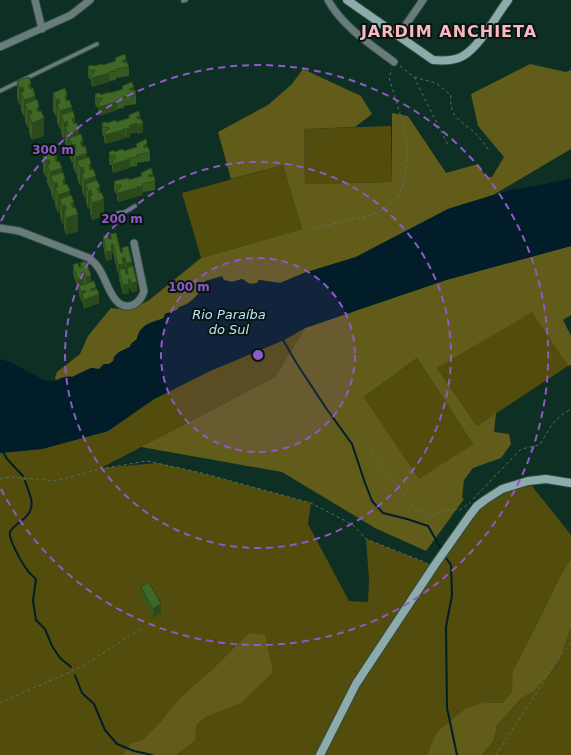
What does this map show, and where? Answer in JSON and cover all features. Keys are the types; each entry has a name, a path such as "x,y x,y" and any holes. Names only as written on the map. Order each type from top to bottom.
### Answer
{"main road":[{"path":"347,0 433,60 447,61 463,56 477,44 508,0"},
{"path":"320,755 356,684 434,566 470,515 481,503 502,489 528,480 546,479 571,483"}],"street":[{"path":"35,0 42,29"},
{"path":"0,47 71,15 90,0"},
{"path":"328,0 332,8 350,28 394,62"},
{"path":"398,36 423,0"},
{"path":"0,228 19,231 89,258 96,263 116,301 122,305 128,306 138,302 144,291 134,243"}],"lane":[{"path":"0,91 97,44"},
{"path":"118,213 122,214 135,206"}],"path":[{"path":"310,229 374,215 398,199 404,177 408,149 403,124 389,77 394,62 414,77 436,83 451,94 451,109 454,114 460,122 479,137 488,149"},
{"path":"414,77 448,145"},
{"path":"371,451 414,508 430,516 452,509 460,510 468,504 521,449 540,445 549,427 565,412 571,409"},
{"path":"0,479 12,476 56,481 100,469 147,461 202,473 311,503 353,525 366,539 434,566"},
{"path":"0,703 83,666 142,628"},
{"path":"496,755 561,654 571,642"}],"shaded area":[{"path":"530,64 566,72 571,70 571,149 493,195 448,209 356,257 304,273 280,283 259,280 257,283 250,284 242,279 232,282 224,280 199,294 186,305 165,314 164,318 144,327 130,347 119,352 114,357 114,361 109,364 104,364 99,369 91,368 72,377 64,377 56,380 55,378 57,372 80,354 88,336 111,308 128,310 148,301 201,258 302,229 283,165 231,179 218,132 268,105 292,84 303,69 361,96 372,114 355,127 304,129 305,184 392,182 392,113 408,116 446,173 478,164 486,177 492,177 504,157 478,126 471,94"},
{"path":"391,126 392,182 305,184 304,129"},
{"path":"283,165 302,229 201,258 182,193"},
{"path":"571,246 571,315 563,320 571,336 571,365 568,366 532,312 437,368 477,426 496,413 494,432 509,434 511,444 501,458 473,468 464,480 462,498 464,499 426,551 375,528 282,472 141,447 275,377 305,328 446,280","holes":["417,358 473,444 419,479 364,397"]},
{"path":"532,311 568,366 477,426 437,368"},
{"path":"305,328 275,377 101,468 157,463 193,471 311,503 308,524 349,601 368,602 369,580 366,539 434,566 485,500 528,481 571,535 571,558 559,578 513,670 513,693 502,703 484,702 436,733 427,755 0,755 0,453 42,449 108,431 154,399 210,371 284,340"},
{"path":"417,358 473,444 419,480 364,397"},
{"path":"571,558 571,628 561,655 549,674 534,691 521,699 497,725 494,740 482,755 427,755 436,733 465,709 484,702 502,703 512,693 513,670 559,578"},
{"path":"571,628 571,755 482,755 494,740 497,725 521,699 534,691 561,655"},
{"path":"249,633 265,635 273,672 241,703 205,717 196,725 195,740 176,755 123,755 130,744 143,740 159,724 179,699 212,670"}],"water":[{"name":"Rio Paraíba do Sul","path":"571,178 571,246 446,280 305,328 284,340 210,371 154,399 108,431 42,449 0,453 0,359 10,362 44,380 52,381 65,377 72,377 91,368 99,369 104,364 109,364 113,361 114,357 119,352 130,347 131,344 137,339 138,334 143,327 164,318 165,314 177,310 179,307 192,301 201,290 205,281 222,276 224,280 232,282 242,279 250,284 257,283 259,280 280,283 304,273 356,257 448,209 510,190"}],"building":[{"path":"125,54 126,59 122,61 124,63 127,62 129,67 116,69 116,71 92,78 91,75 95,72 94,70 89,70 88,66 103,65 116,61 115,58"},
{"path":"29,77 31,84 28,85 30,89 33,88 35,96 24,100 21,93 24,91 23,87 19,88 17,81"},
{"path":"132,82 134,87 129,89 135,90 136,95 123,97 124,99 116,100 117,102 99,107 98,103 102,100 102,98 96,98 95,94 100,93 100,95 123,89 122,86"},
{"path":"65,88 67,95 65,96 66,101 69,100 72,107 60,111 57,104 60,103 59,99 56,100 53,93"},
{"path":"37,99 39,107 37,108 38,112 41,111 44,118 32,123 29,115 32,114 31,110 28,111 25,104"},
{"path":"73,111 75,118 72,119 74,124 77,123 79,130 68,134 65,127 68,126 67,121 64,123 61,115"},
{"path":"139,111 140,116 136,117 141,119 143,123 138,125 137,123 129,126 130,128 125,128 123,130 105,135 104,132 109,129 108,127 103,127 102,123 116,120 116,122 129,118 129,115"},
{"path":"81,134 83,141 80,142 82,147 85,146 87,153 76,157 73,150 76,149 75,144 72,145 69,138"},
{"path":"146,139 147,144 143,146 145,148 148,147 150,152 113,164 112,161 116,158 115,155 110,156 109,152 123,149 124,151 137,147 136,144"},
{"path":"55,149 57,156 55,157 56,162 59,161 62,168 50,172 47,165 50,164 49,160 46,161 43,153"},
{"path":"89,157 91,164 89,165 90,170 93,169 96,176 84,180 82,173 85,172 83,167 80,168 77,161"},
{"path":"151,168 153,173 148,176 154,176 155,181 118,193 117,190 121,187 121,185 116,185 114,181 129,178 129,180 142,176 141,173"},
{"path":"63,172 65,179 63,180 64,185 67,184 70,191 58,195 55,188 58,187 57,182 54,184 51,176"},
{"path":"97,180 100,187 97,188 99,193 101,192 104,199 92,203 90,196 93,195 91,190 88,191 86,184"},
{"path":"71,195 74,202 71,203 73,208 75,207 78,214 66,218 64,211 67,210 65,205 62,206 60,199"},
{"path":"116,233 121,253 123,252 122,248 128,246 132,262 126,263 125,257 122,258 124,264 118,265 113,244 111,245 112,251 106,252 103,236 108,235 109,239 112,239 110,234"},
{"path":"86,261 91,276 86,277 84,272 81,273 83,278 78,280 73,265 78,263 79,267 82,267 80,263"},
{"path":"133,266 137,282 131,283 130,279 128,280 129,284 123,285 119,270 125,268 126,274 128,274 127,268"},
{"path":"94,281 96,287 91,289 91,291 97,289 99,294 84,300 82,294 86,292 85,290 81,292 79,286"},
{"path":"149,582 161,604 153,609 141,587"}],"waterway":[{"path":"283,340 326,408 352,444 372,501 383,513 428,526 440,547"},
{"path":"0,446 7,459 23,476"},
{"path":"25,481 32,502 30,512 12,529 10,532 11,540 23,563 36,579 33,601 36,620 45,629 52,646 60,658 71,667"},
{"path":"446,558 451,565 452,595 446,627 447,708 457,755"},
{"path":"75,675 82,693 94,704 105,730 117,744 134,751 152,755"}],"district":[{"name":"JARDIM ANCHIETA","path":"449,31"}]}
